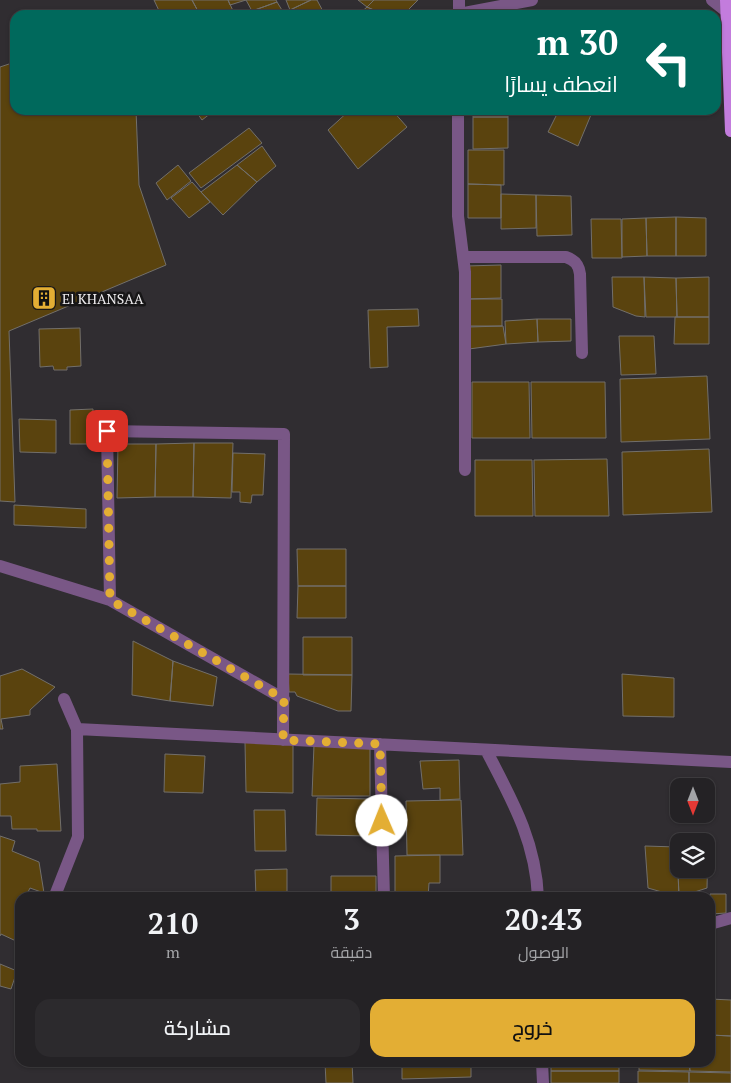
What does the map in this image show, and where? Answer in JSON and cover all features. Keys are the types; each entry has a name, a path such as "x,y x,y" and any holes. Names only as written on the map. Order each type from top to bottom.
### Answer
{"main road":[{"path":"726,6 731,131"}],"street":[{"path":"483,10 532,0"},
{"path":"712,0 726,6"},
{"path":"458,115 458,216 464,257 466,470"},
{"path":"464,257 566,257 575,262 578,265 580,274 582,353"},
{"path":"110,600 107,431 284,434 283,740"},
{"path":"0,566 110,600 284,699"},
{"path":"56,892 78,837 76,729 64,699"},
{"path":"76,729 731,762"},
{"path":"380,744 384,892"},
{"path":"486,750 520,815 534,862 537,892"},
{"path":"715,923 731,918"},
{"path":"542,1067 543,1083"}],"building":[{"path":"154,0 192,0 197,10 159,10"},
{"path":"192,0 228,0 233,10 197,10"},
{"path":"228,0 246,0 230,5"},
{"path":"246,0 276,0 277,2 255,10 251,10"},
{"path":"286,0 311,0 290,10"},
{"path":"311,0 317,0 322,10 290,10"},
{"path":"358,0 374,0 367,7"},
{"path":"374,0 418,0 408,10 373,10 367,7"},
{"path":"277,2 282,10 255,10"},
{"name":"El KHANSAA","path":"10,64 10,115 136,115 139,185 166,265 9,331 15,502 0,501 0,67"},
{"path":"198,115 208,115 202,120"},
{"path":"344,115 396,115 407,127 358,169 328,130"},
{"path":"473,115 508,115 508,117 473,117"},
{"path":"556,115 591,115 578,146 548,132"},
{"path":"473,117 508,117 508,148 473,149"},
{"path":"249,128 262,143 201,188 189,173"},
{"path":"262,146 276,166 257,182 237,165"},
{"path":"468,150 504,150 504,185 468,184"},
{"path":"178,165 191,181 167,200 156,183"},
{"path":"237,165 257,182 223,215 201,192"},
{"path":"192,182 210,202 189,218 171,198"},
{"path":"468,184 501,185 501,218 468,218"},
{"path":"501,194 536,195 536,228 501,229"},
{"path":"536,195 571,196 572,235 537,236"},
{"path":"676,217 706,218 706,256 676,256"},
{"path":"676,217 676,256 647,256 646,218"},
{"path":"646,218 647,256 622,257 622,219"},
{"path":"591,219 621,219 622,258 592,258"},
{"path":"501,265 501,298 466,299 466,266"},
{"path":"612,277 644,277 645,317 636,316 613,307"},
{"path":"644,277 676,278 677,317 646,317"},
{"path":"709,277 709,317 677,317 676,278"},
{"path":"465,299 502,299 502,326 467,326"},
{"path":"418,309 419,326 387,327 388,367 370,368 368,310"},
{"path":"675,317 709,317 709,344 674,344"},
{"path":"537,319 571,319 571,341 538,342"},
{"path":"537,319 538,342 506,344 505,321"},
{"path":"503,326 506,344 469,349 468,327"},
{"path":"80,328 81,366 67,367 67,370 54,370 53,366 40,367 39,329"},
{"path":"619,336 654,336 656,374 621,375"},
{"path":"707,376 710,439 621,442 620,379"},
{"path":"472,382 529,382 530,438 472,438"},
{"path":"531,382 605,382 606,438 532,438"},
{"path":"93,409 93,444 70,444 70,410"},
{"path":"19,419 56,420 56,453 20,452"},
{"path":"194,443 233,443 231,498 193,497"},
{"path":"194,443 193,497 155,497 156,444"},
{"path":"118,444 156,444 155,497 117,498"},
{"path":"709,449 712,512 623,515 622,452"},
{"path":"233,453 265,454 263,495 252,495 251,503 240,502 240,492 232,492"},
{"path":"607,459 609,516 535,516 534,460"},
{"path":"475,460 532,460 533,516 475,516"},
{"path":"14,505 86,509 86,528 14,525"},
{"path":"297,549 346,549 346,586 298,586"},
{"path":"298,586 346,586 346,618 297,618"},
{"path":"303,637 352,637 352,675 303,675"},
{"path":"133,641 173,661 170,701 132,695"},
{"path":"173,661 217,677 213,706 170,701"},
{"path":"22,669 55,687 30,710 30,715 1,719 3,729 0,729 0,676"},
{"path":"288,674 352,675 351,711 338,711 297,696 295,692 289,692"},
{"path":"622,674 674,678 674,717 623,716"},
{"path":"245,742 293,744 293,793 246,792"},
{"path":"314,745 370,747 370,796 312,796"},
{"path":"165,754 205,756 203,793 164,792"},
{"path":"459,760 460,799 440,800 440,788 423,789 420,761"},
{"path":"57,764 61,831 12,829 11,816 0,816 0,784 20,782 20,766"},
{"path":"317,798 371,799 371,836 316,835"},
{"path":"461,800 463,855 407,855 406,801"},
{"path":"254,810 285,810 286,851 255,851"},
{"path":"0,836 15,841 12,851 39,862 44,892 30,888 28,892 15,892 15,941 1,934 0,936"},
{"path":"645,846 670,847 670,878 678,878 679,892 662,892 648,888"},
{"path":"440,855 440,883 429,883 428,892 395,892 395,856"},
{"path":"287,869 287,892 256,892 255,870"},
{"path":"331,876 376,876 376,892 331,892"},
{"path":"678,878 707,878 707,888 695,892 679,892"},
{"path":"715,894 726,894 726,913 715,914"},
{"path":"0,964 15,970 15,977 11,989 0,986"},
{"path":"715,999 731,1000 731,1036 715,1035"},
{"path":"715,1035 731,1036 731,1072 690,1071 690,1067 715,1067"},
{"path":"325,1067 352,1067 353,1083 326,1083"},
{"path":"402,1067 471,1067 471,1077 402,1079"},
{"path":"551,1067 619,1067 619,1071 551,1071"},
{"path":"639,1067 690,1067 690,1071 639,1070"},
{"path":"551,1071 619,1071 619,1083 551,1083"},
{"path":"638,1071 689,1072 689,1083 638,1083"},
{"path":"689,1072 731,1073 731,1083 689,1083"}],"place":[{"name":"El KHANSAA","path":"44,298"}],"route":[{"path":"107,431 110,600 284,699 283,740 380,744 382,821"}]}
